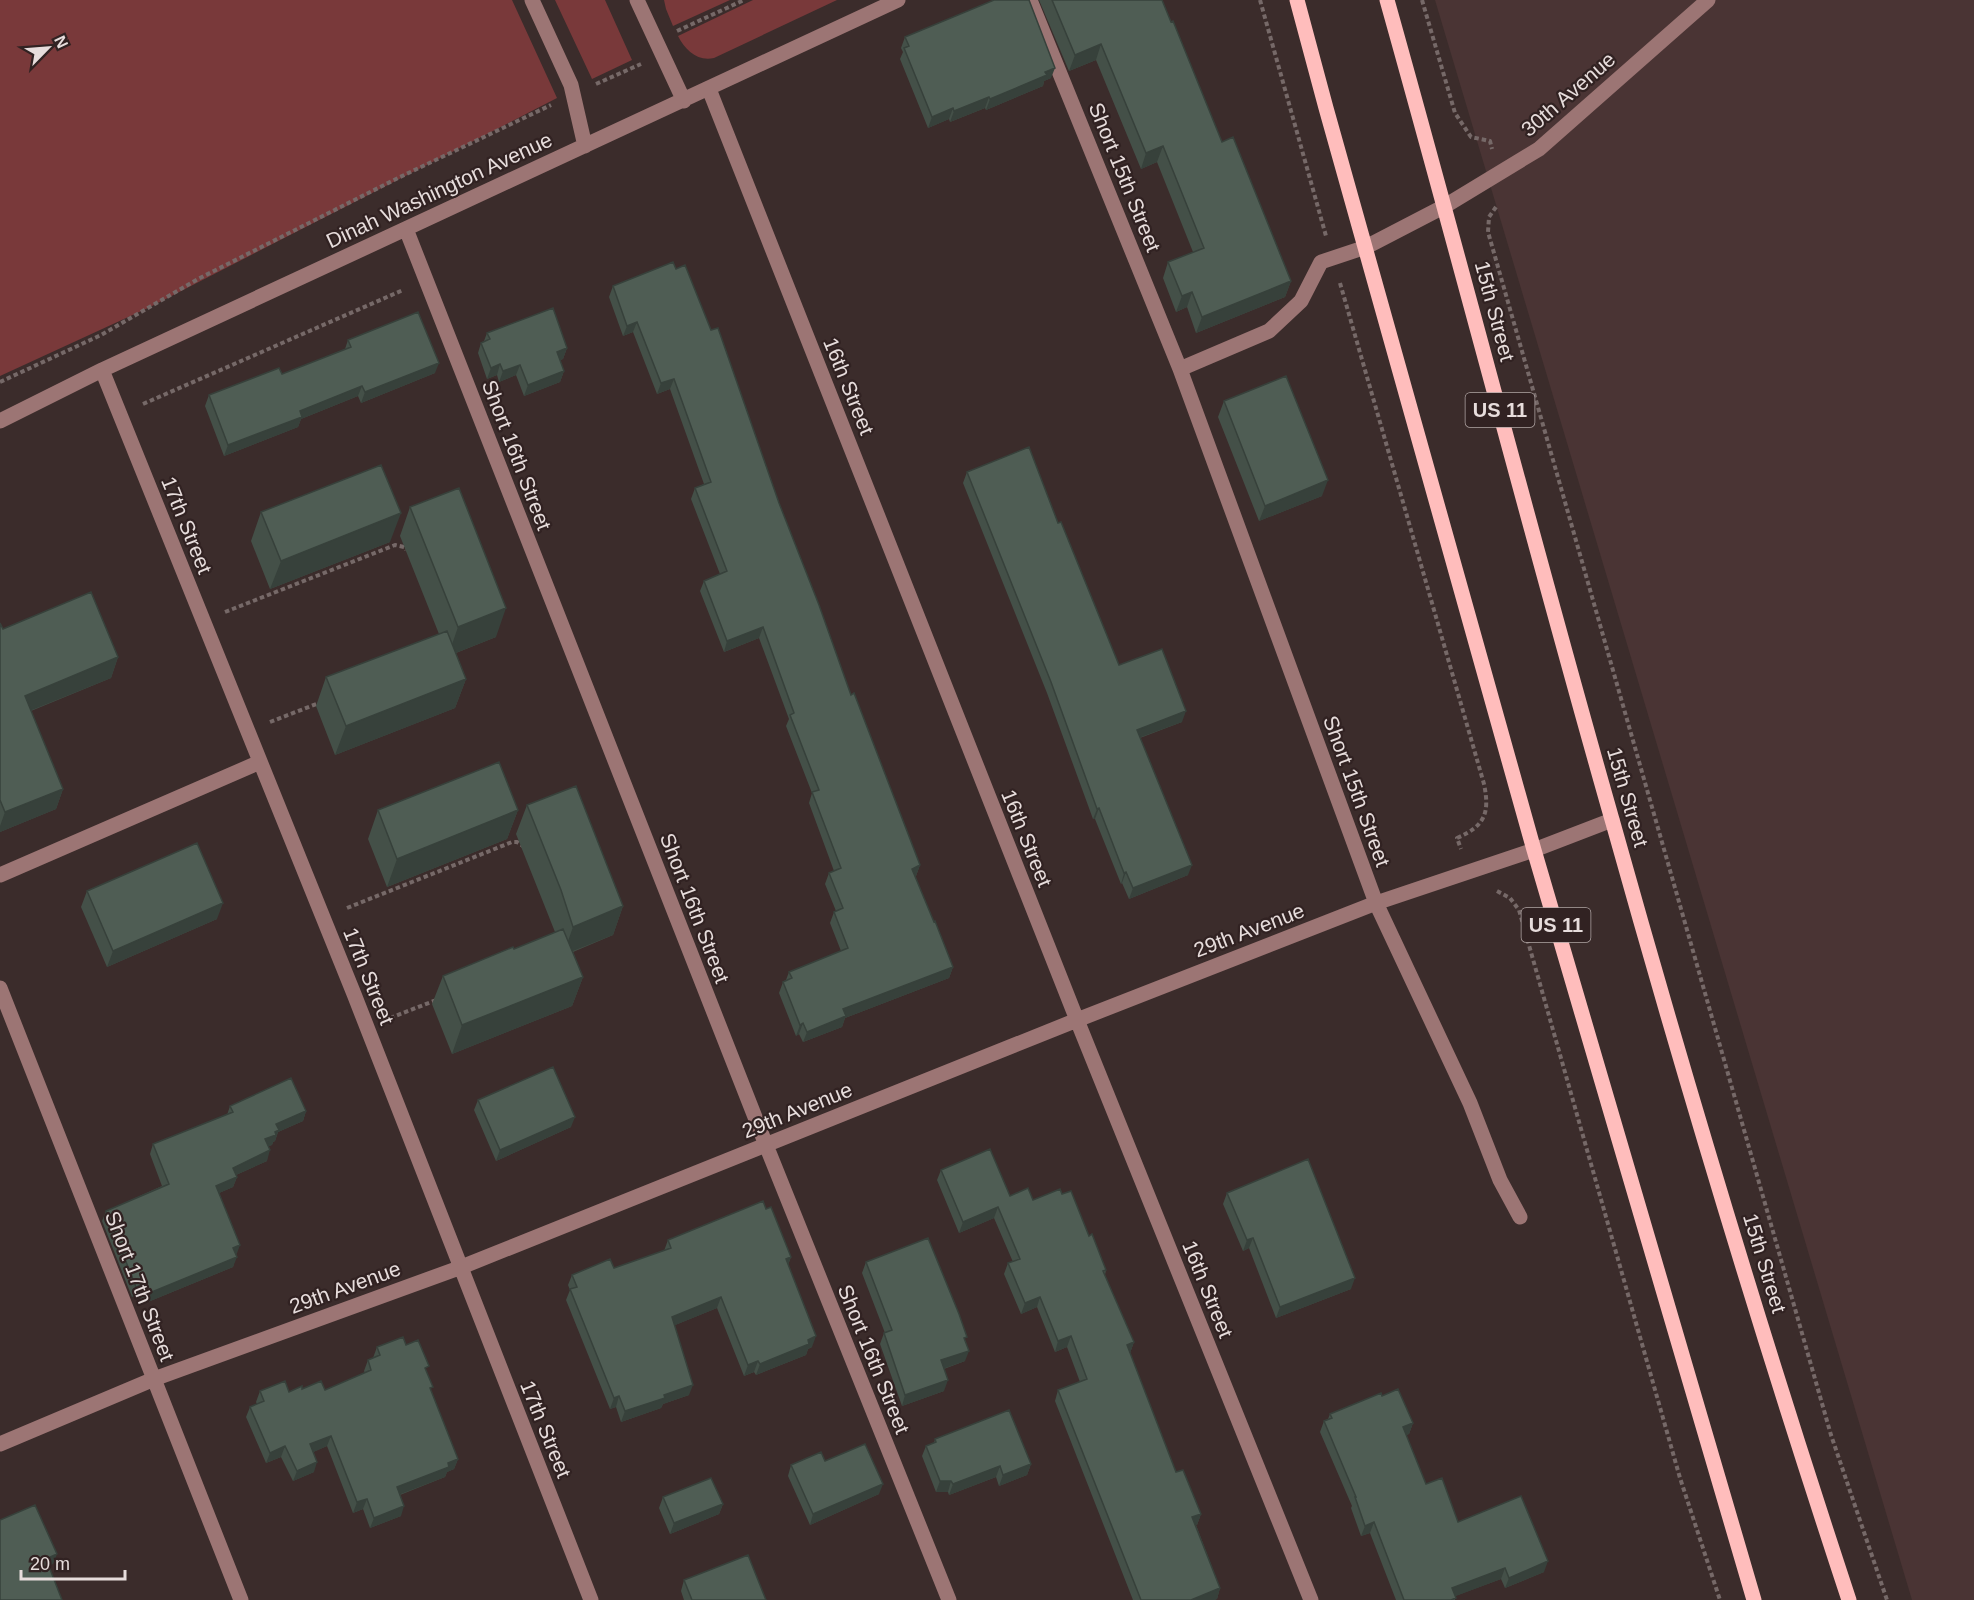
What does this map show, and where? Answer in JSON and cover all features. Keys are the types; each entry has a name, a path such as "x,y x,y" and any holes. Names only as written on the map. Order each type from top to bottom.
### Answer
{"main road":[{"name":"US 11","path":"1297,0 1534,850 1754,1600"},
{"name":"15th Street","path":"1387,0 1688,1088 1849,1600"}],"street":[{"path":"532,0 574,95 585,146"},
{"path":"637,0 684,101"},
{"name":"Dinah Washington Avenue","path":"0,421 102,370 898,0"},
{"name":"Short 15th Street","path":"1030,0 1180,369 1376,903 1470,1103 1500,1180 1520,1217"},
{"name":"30th Avenue","path":"1445,206 1539,149 1708,0"},
{"name":"16th Street","path":"710,89 1077,1020 1311,1600"},
{"path":"1180,369 1269,331 1301,301 1321,262 1366,247 1445,206"},
{"name":"Short 16th Street","path":"406,229 766,1145 949,1600"},
{"name":"17th Street","path":"102,370 367,1027 459,1268 591,1600"},
{"path":"0,875 260,762"},
{"name":"29th Avenue","path":"0,1444 154,1380 459,1268 1077,1020 1376,903 1534,850 1612,820"},
{"name":"Short 17th Street","path":"0,988 241,1600"}],"path":[{"path":"0,382 101,335 198,279 400,177 642,63 634,52 744,0"},
{"path":"1260,0 1484,784 1487,801 1485,815 1478,827 1457,838 1477,893 1487,890 1500,891 1510,898 1518,910 1677,1467 1720,1600"},
{"path":"1422,0 1455,113 1472,136 1490,141 1499,173 1512,198 1495,207 1490,217 1488,232 1830,1435 1887,1600"},
{"path":"120,414 426,280"},
{"path":"203,621 395,545 404,547 410,560"},
{"path":"247,731 323,702"},
{"path":"323,918 512,842 517,842 524,847"},
{"path":"367,1027 445,996"}],"shaded area":[{"path":"0,0 512,0 557,98 150,307 0,376"},
{"path":"555,0 605,0 632,60 592,79"},
{"path":"664,0 730,0 673,26"},
{"path":"753,0 837,0 714,58 708,59 693,54 678,36"},
{"path":"1435,0 1974,0 1974,1600 1912,1600"}],"building":[{"path":"994,0 1029,0 1055,68 1045,72 1047,75 990,99 989,97 954,111 953,108 932,117 904,48 909,46 905,37"},
{"path":"1052,0 1162,0 1171,22 1173,21 1222,142 1233,137 1291,281 1202,317 1192,292 1182,296 1168,262 1204,248 1163,146 1146,153 1101,44 1075,55"},
{"path":"673,262 676,269 685,265 711,330 718,328 779,503 851,695 854,693 920,865 912,869 953,967 843,1009 846,1016 807,1032 803,1023 800,1025 783,982 792,978 789,972 848,948 834,912 843,908 829,873 841,868 812,792 819,790 790,715 794,713 763,627 727,641 704,581 727,571 695,488 711,482 674,379 661,383 637,322 627,326 613,286"},
{"path":"553,308 567,348 557,352 564,371 528,385 520,365 503,371 500,364 491,368 481,343 490,339 487,333"},
{"path":"418,312 439,363 365,392 362,386 300,411 302,417 228,445 209,395 279,368 282,374 351,347 348,340"},
{"path":"1286,376 1328,480 1265,506 1224,401"},
{"path":"1029,447 1058,523 1061,522 1119,665 1162,649 1186,711 1137,730 1192,865 1133,888 1126,872 1124,873 1099,808 1097,809 1051,682 967,472"},
{"path":"381,465 401,513 281,561 261,512"},
{"path":"459,488 506,608 458,627 410,507"},
{"path":"91,592 118,657 25,696 63,789 5,812 0,800 0,623 3,629"},
{"path":"447,631 466,679 346,726 326,677"},
{"path":"499,762 518,810 397,859 378,810"},
{"path":"576,786 623,906 573,927 561,890 527,805"},
{"path":"197,843 223,903 113,951 87,891"},
{"path":"563,929 583,977 462,1025 443,976"},
{"path":"553,1067 575,1117 500,1150 478,1100"},
{"path":"291,1078 306,1111 276,1124 279,1130 275,1132 276,1135 265,1139 270,1150 233,1168 237,1177 216,1186 240,1245 233,1248 237,1257 147,1294 143,1284 136,1287 106,1211 169,1184 153,1144 233,1112 230,1106"},
{"path":"990,1149 1010,1196 1028,1188 1033,1200 1060,1189 1062,1194 1071,1191 1089,1236 1092,1234 1106,1270 1103,1271 1134,1342 1127,1345 1176,1472 1183,1470 1201,1514 1192,1517 1220,1588 1191,1600 1141,1600 1058,1390 1087,1379 1071,1336 1058,1341 1040,1297 1025,1303 1008,1263 1020,1259 998,1207 963,1222 941,1170"},
{"path":"1308,1159 1355,1278 1280,1307 1253,1238 1247,1240 1227,1193"},
{"path":"763,1201 766,1209 771,1207 791,1257 786,1259 816,1336 808,1340 809,1344 760,1364 758,1361 748,1365 721,1297 672,1317 693,1385 664,1395 665,1398 625,1411 619,1396 614,1398 570,1289 577,1287 572,1275 610,1259 614,1268 671,1248 668,1240"},
{"path":"928,1238 959,1314 969,1351 941,1360 948,1380 905,1395 884,1333 892,1330 866,1262"},
{"path":"403,1337 406,1345 418,1340 429,1366 425,1368 433,1387 430,1388 458,1459 448,1463 449,1467 397,1487 404,1506 374,1518 367,1499 357,1502 331,1436 310,1444 317,1462 297,1471 285,1446 270,1453 250,1407 264,1401 260,1391 285,1381 289,1392 321,1381 325,1390 371,1370 368,1360 380,1355 377,1347"},
{"path":"1398,1389 1413,1423 1403,1427 1426,1484 1442,1478 1458,1522 1521,1496 1548,1561 1509,1578 1505,1568 1452,1588 1456,1598 1451,1600 1404,1600 1374,1522 1365,1526 1356,1497 1324,1421 1332,1418 1330,1414 1381,1393 1382,1396"},
{"path":"1009,1410 1031,1464 1003,1475 1000,1466 953,1484 951,1481 940,1481 926,1446 936,1442 935,1439"},
{"path":"865,1444 883,1484 813,1514 791,1465 821,1452 825,1461"},
{"path":"711,1478 723,1504 674,1523 663,1497"},
{"path":"35,1505 57,1554 46,1559 62,1600 0,1600 0,1520"},
{"path":"748,1555 766,1600 692,1600 684,1580"}]}
